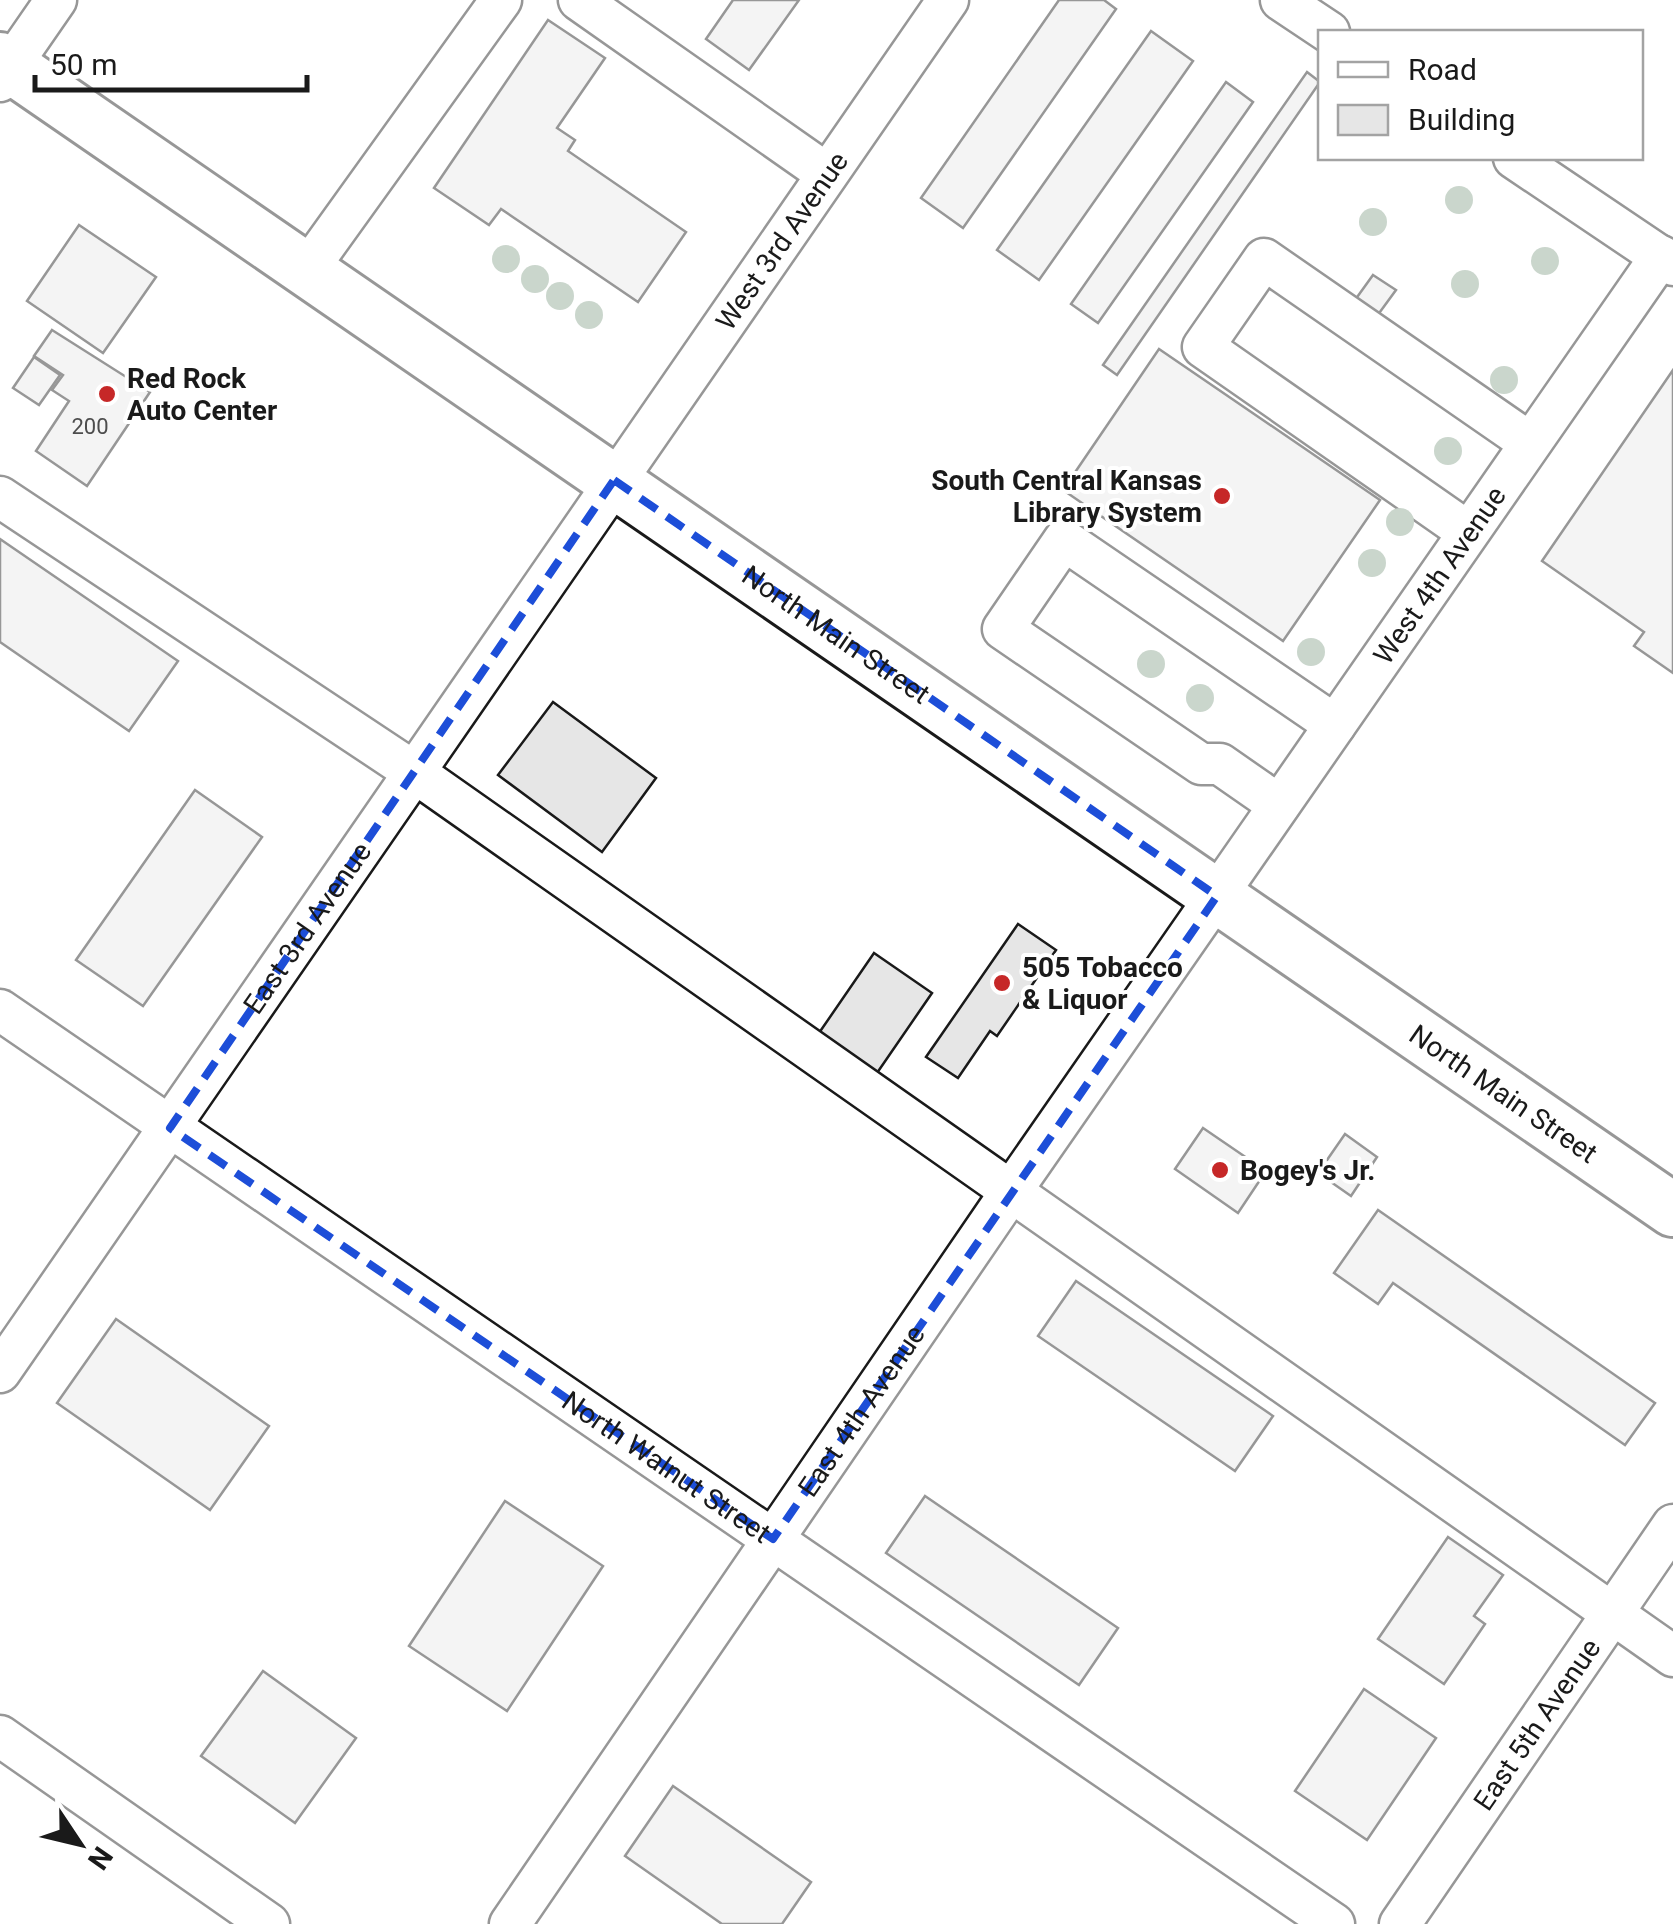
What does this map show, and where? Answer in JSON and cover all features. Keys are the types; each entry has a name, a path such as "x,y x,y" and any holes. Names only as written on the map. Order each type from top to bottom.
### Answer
{"main road":[{"name":"North Main Street","path":"3,69 307,270 1673,1210"}],"street":[{"path":"3,69 56,0"},
{"path":"307,270 501,0"},
{"path":"579,0 826,174"},
{"name":"West 3rd Avenue","path":"614,480 948,0"},
{"path":"1281,0 1326,30"},
{"path":"1517,160 1667,260"},
{"path":"1468,532 1202,348 1264,259 1530,444"},
{"name":"West 4th Avenue","path":"1217,896 1530,444 1667,260"},
{"name":"East 3rd Avenue","path":"0,1372 614,480"},
{"path":"0,497 414,772 1673,1656"},
{"path":"1279,805 1220,764 1201,764 1003,629 1064,540 1335,725"},
{"name":"East 4th Avenue","path":"510,1924 1217,896"},
{"name":"North Walnut Street","path":"0,1010 1334,1924"},
{"name":"East 5th Avenue","path":"1400,1924 1673,1525"},
{"path":"0,1736 270,1924"}],"highlighted area":[{"path":"614,480 1217,896 773,1539 170,1128"}],"building":[{"path":"733,0 799,0 749,70 706,39"},
{"path":"1059,0 1104,0 1116,9 963,228 921,198"},
{"path":"548,20 605,58 557,128 575,140 568,151 686,232 638,302 501,209 489,225 434,188"},
{"path":"1151,31 1193,61 1039,280 997,250"},
{"path":"1307,72 1318,85 1117,375 1103,365"},
{"path":"1226,82 1253,102 1098,323 1071,304"},
{"path":"79,225 156,277 103,353 27,301"},
{"path":"1373,275 1396,290 1377,316 1355,300"},
{"path":"52,330 150,392 87,486 36,451 69,401 52,390 63,375 34,356"},
{"path":"1159,349 1380,500 1283,641 1063,490"},
{"path":"34,357 60,375 39,405 13,388"},
{"path":"1673,370 1673,673 1634,646 1644,632 1542,561"},
{"path":"0,539 178,661 129,731 0,642"},
{"path":"553,702 656,778 602,852 498,775"},
{"path":"195,790 262,837 143,1006 76,960"},
{"path":"1018,924 1056,950 997,1036 990,1031 958,1078 926,1057"},
{"path":"874,953 932,993 877,1073 819,1033"},
{"path":"1203,1128 1266,1171 1238,1213 1175,1169"},
{"path":"1345,1134 1377,1157 1351,1196 1318,1173"},
{"path":"1378,1210 1655,1403 1625,1445 1393,1283 1378,1304 1334,1273"},
{"path":"1076,1281 1273,1416 1235,1471 1038,1336"},
{"path":"116,1319 269,1426 210,1510 57,1403"},
{"path":"925,1496 1118,1628 1079,1685 886,1553"},
{"path":"505,1501 603,1566 507,1711 409,1646"},
{"path":"1448,1537 1503,1575 1474,1616 1485,1624 1444,1684 1378,1639"},
{"path":"263,1671 356,1738 295,1823 201,1756"},
{"path":"1364,1689 1436,1738 1367,1840 1295,1791"},
{"path":"673,1786 811,1882 782,1924 722,1924 625,1856"}],"place":[{"name":"Red Rock Auto Center","path":"107,394"},
{"name":"South Central Kansas Library System","path":"1222,496"},
{"name":"505 Tobacco & Liquor","path":"1002,983"},
{"name":"Bogey's Jr.","path":"1220,1170"}]}
